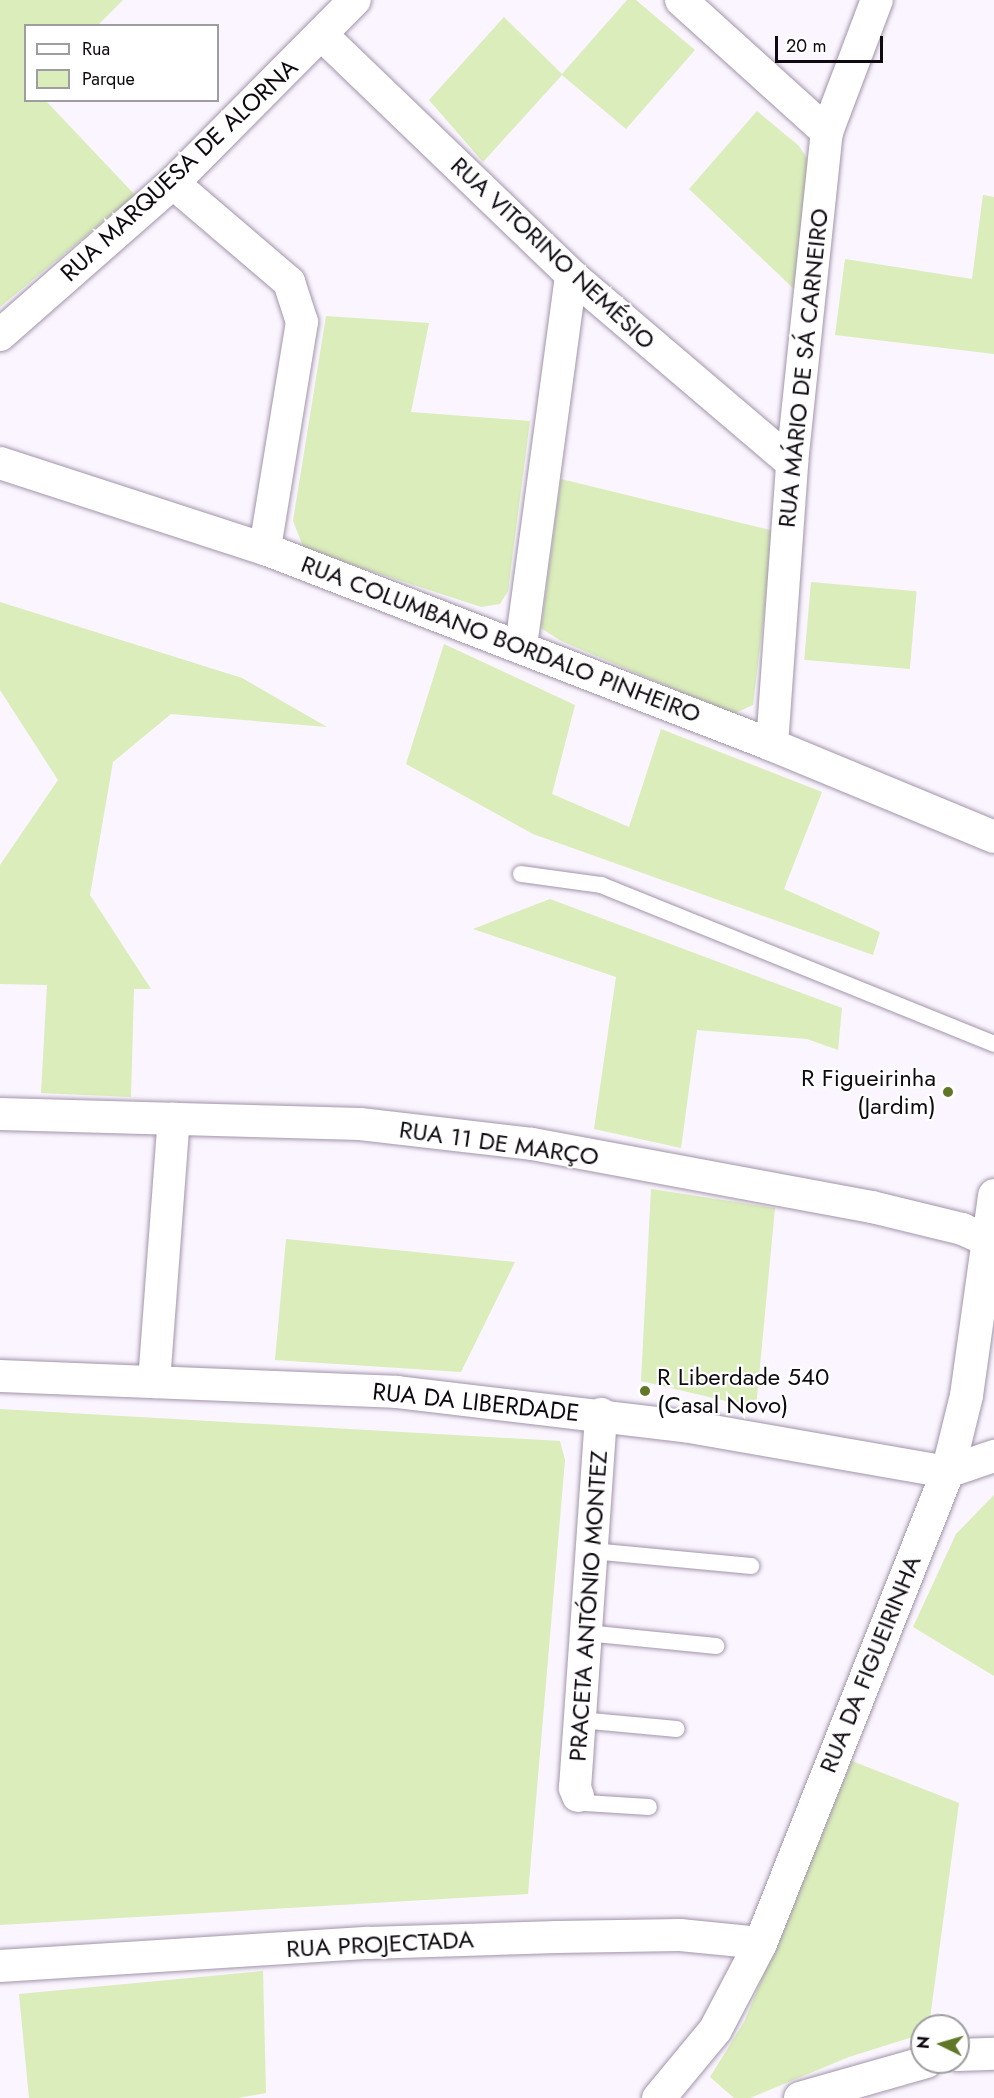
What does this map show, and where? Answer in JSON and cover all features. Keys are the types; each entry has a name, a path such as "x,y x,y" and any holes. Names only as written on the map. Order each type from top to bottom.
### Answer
{"street":[{"name":"RUA MARQUESA DE ALORNA","path":"0,335 173,183 355,0"},
{"path":"681,0 827,132"},
{"name":"RUA MÁRIO DE SÁ CARNEIRO","path":"772,745 792,463 827,132 877,0"},
{"name":"RUA VITORINO NEMÉSIO","path":"322,35 571,275 792,463"},
{"path":"173,183 289,282 302,322 266,549"},
{"path":"521,646 571,275"},
{"name":"RUA COLUMBANO BORDALO PINHEIRO","path":"0,463 266,549 772,745 994,837"},
{"name":"RUA 11 DE MARÇO","path":"0,1114 360,1124 532,1144 872,1206 962,1229 991,1243"},
{"path":"154,1382 174,1119"},
{"name":"RUA DA FIGUEIRINHA","path":"657,2098 715,2029 760,1943 947,1472 966,1395 991,1243 994,1195"},
{"name":"RUA DA LIBERDADE","path":"0,1376 398,1392 601,1414 947,1472"},
{"name":"PRACETA ANTÓNIO MONTEZ","path":"578,1796 575,1788 601,1414"},
{"path":"947,1472 994,1455"},
{"name":"RUA PROJECTADA","path":"0,1965 546,1937 680,1935 760,1943"},
{"path":"970,2055 994,2054"},
{"path":"800,2098 910,2067"}],"lane":[{"path":"521,874 550,875 601,885 994,1044"},
{"path":"592,1551 751,1566"},
{"path":"586,1633 716,1646"},
{"path":"580,1720 677,1729"},
{"path":"578,1796 585,1803 649,1807"}],"green space":[{"path":"0,0 123,0 99,24 24,24 24,102 47,102 135,195 0,307"},
{"path":"627,0 636,0 695,50 626,129 562,75 483,162 429,100 504,17 562,74"},
{"path":"757,111 799,146 812,166 795,290 689,189"},
{"path":"983,195 994,197 994,354 835,335 845,259 972,279"},
{"path":"326,316 429,323 411,412 530,421 508,591 500,604 481,607 304,549 293,521"},
{"path":"561,479 774,531 753,705 733,714 561,641 541,628"},
{"path":"811,582 917,591 910,669 804,660"},
{"path":"0,602 242,678 327,727 171,714 113,762 90,895 151,989 134,989 131,1097 41,1093 47,985 0,984 0,865 58,780 0,690"},
{"path":"444,644 575,705 552,794 629,827 661,729 822,792 784,889 880,932 873,955 533,834 406,764"},
{"path":"550,899 842,1008 838,1050 807,1039 697,1030 681,1148 594,1129 616,977 473,929"},
{"path":"651,1189 775,1208 756,1408 641,1381"},
{"path":"286,1239 515,1262 461,1372 275,1360"},
{"path":"0,1409 560,1441 565,1460 528,1894 0,1925"},
{"path":"994,1495 994,1676 913,1627 956,1534"},
{"path":"852,1761 959,1803 931,2014 910,2014 910,2038 849,2057 750,2098 734,2098 710,2077 744,2022"},
{"path":"263,1971 266,2093 238,2098 29,2098 19,1994"}],"place":[{"name":"R Figueirinha (Jardim)","path":"948,1092"},
{"name":"R Liberdade 540 (Casal Novo)","path":"645,1391"}]}
